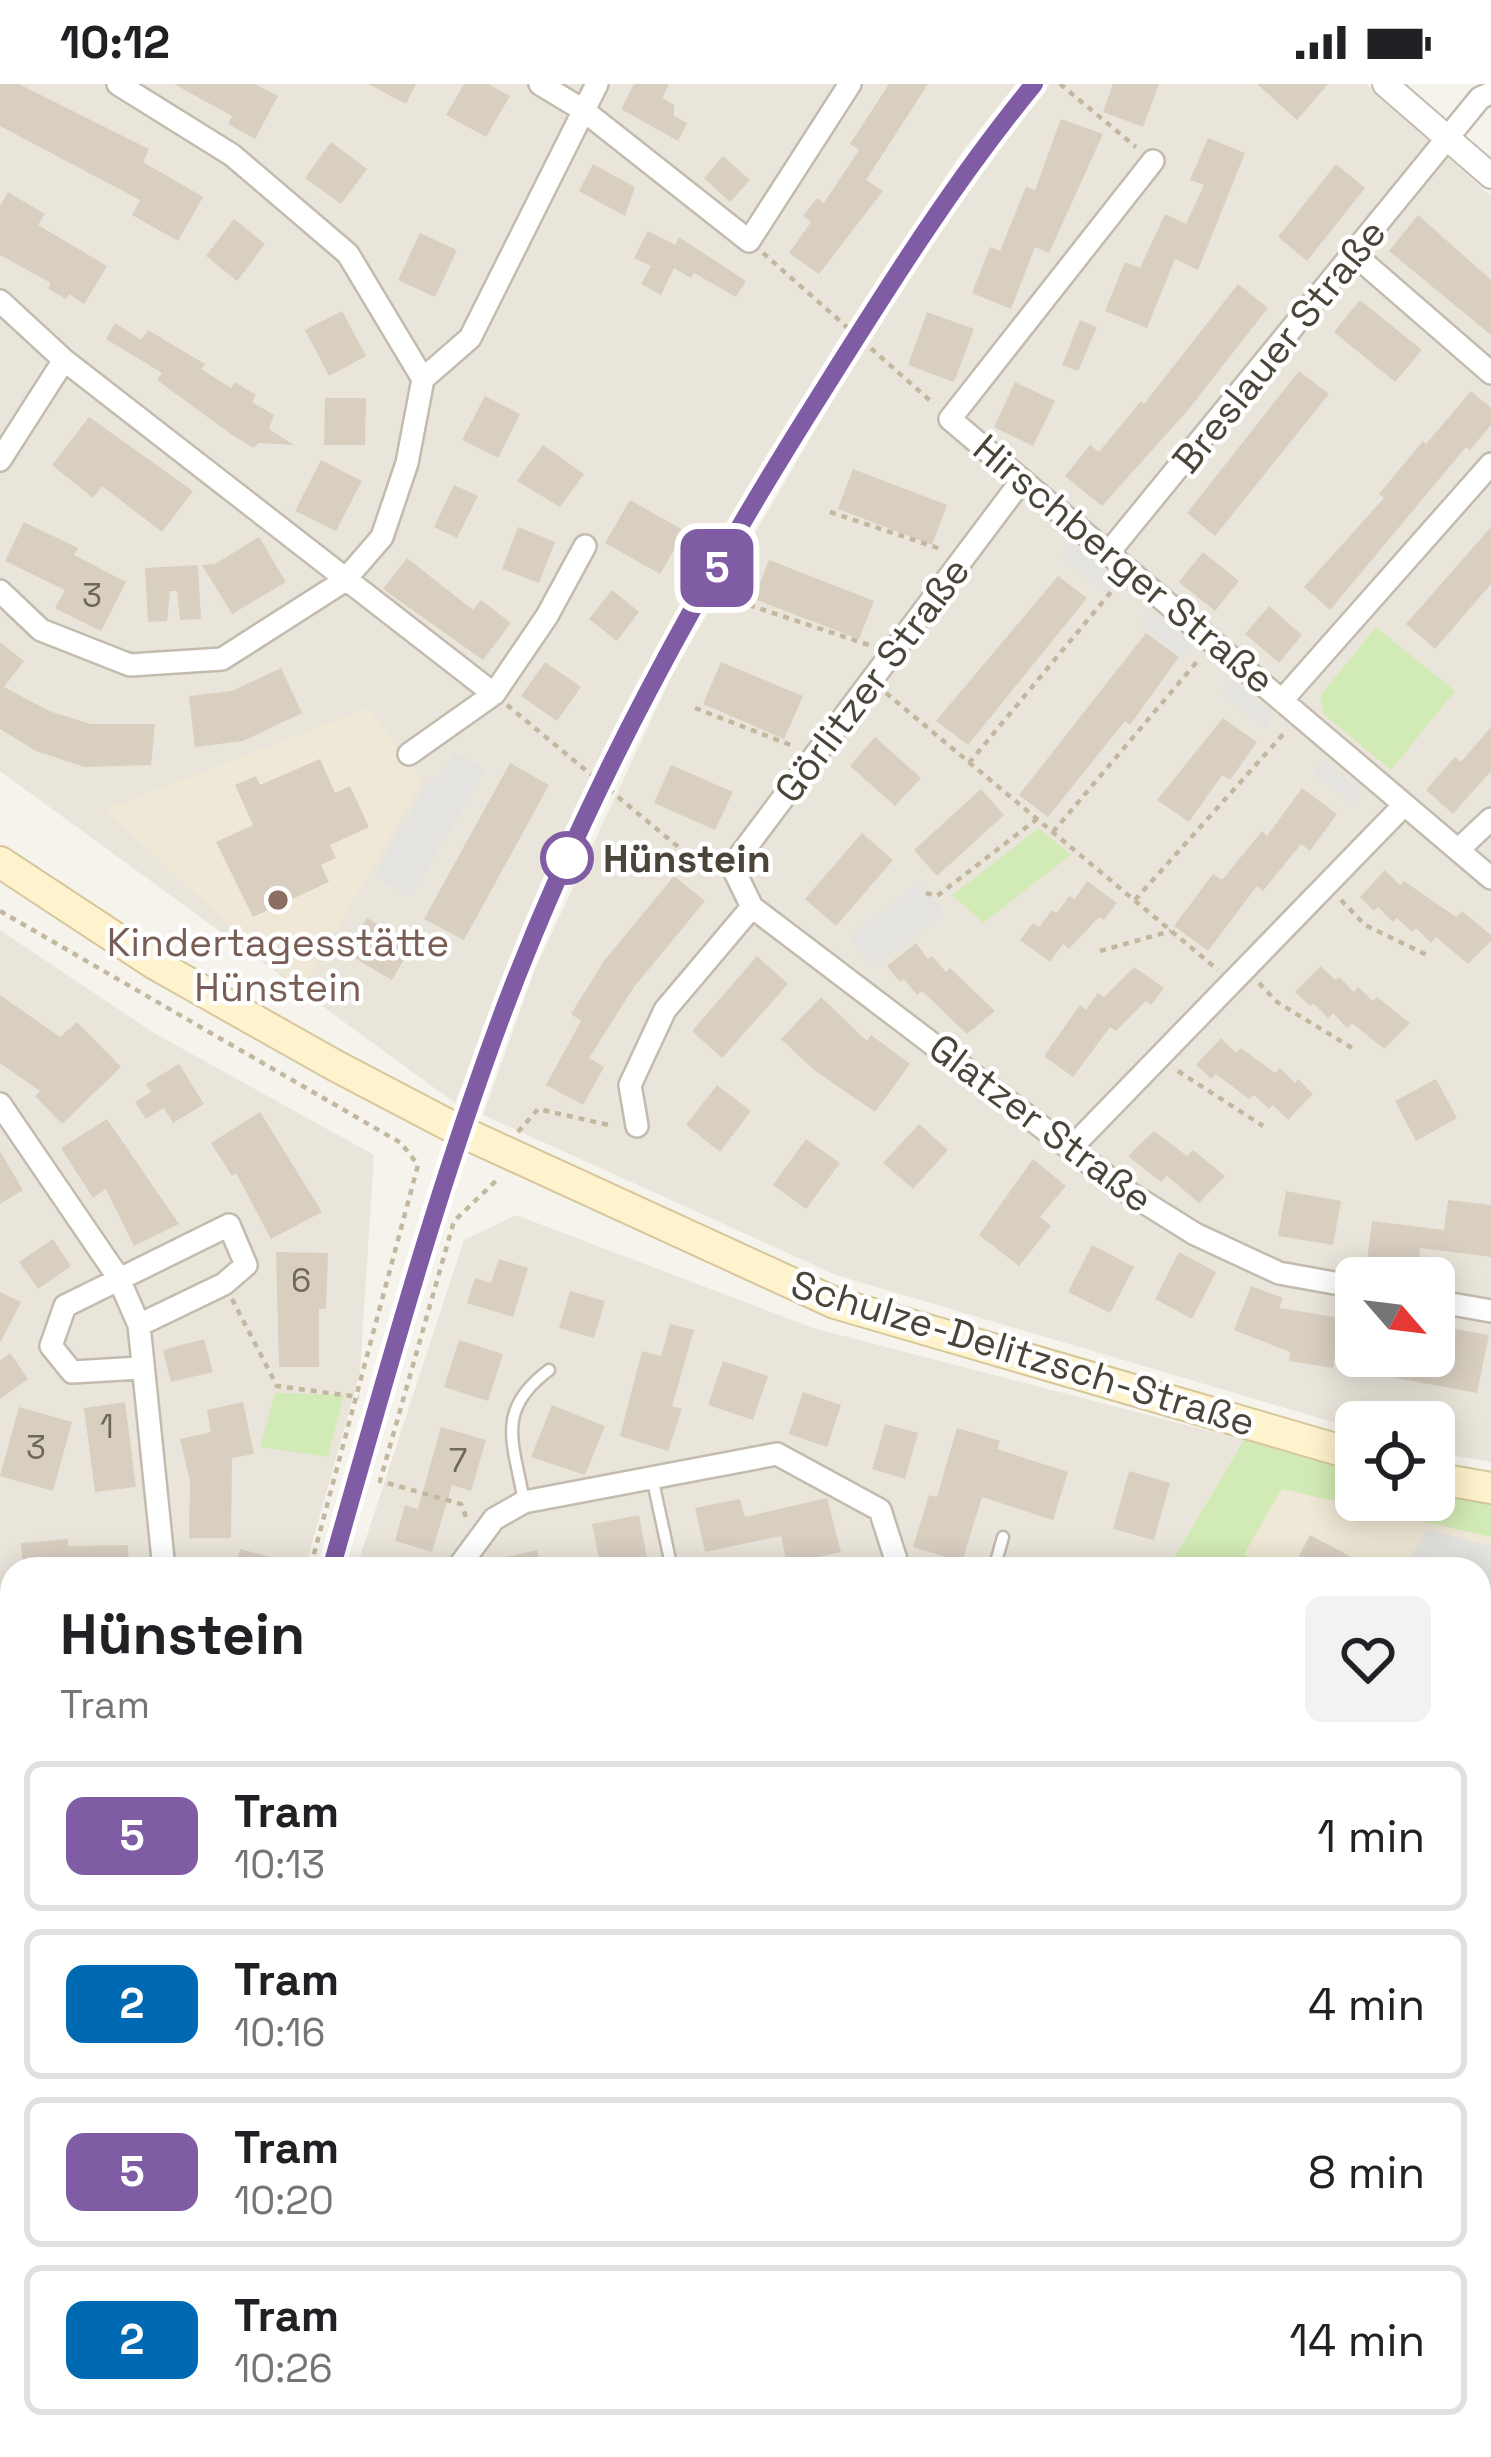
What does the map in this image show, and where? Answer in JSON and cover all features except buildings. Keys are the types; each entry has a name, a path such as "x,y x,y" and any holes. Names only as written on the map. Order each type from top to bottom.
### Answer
{"main road":[{"name":"Schulze-Delitzsch-Straße","path":"0,862 155,964 336,1066 460,1131 835,1304 1335,1449"},
{"path":"1455,1482 1491,1488"}],"street":[{"path":"118,84 232,155 348,254 423,380"},
{"path":"540,84 584,110 749,241 850,84"},
{"path":"0,591 41,630 130,665 222,659 344,581 382,537 407,463 423,380 470,338 598,84"},
{"path":"1385,84 1491,176"},
{"name":"Breslauer Straße","path":"1109,552 1480,98 1491,93"},
{"name":"Hirschberger Straße","path":"1153,160 950,419 1293,705 1491,878"},
{"path":"1354,255 1491,373"},
{"path":"0,301 64,360 494,694"},
{"path":"0,460 64,360"},
{"path":"1293,705 1491,464"},
{"name":"Görlitzer Straße","path":"752,907 732,866 1022,480"},
{"path":"409,754 494,694 547,616 585,546"},
{"path":"1072,1147 1404,805"},
{"path":"1459,849 1491,819"},
{"path":"637,1126 630,1085 665,1010 752,907"},
{"name":"Glatzer Straße","path":"752,907 1126,1191 1196,1234 1279,1273 1335,1283"},
{"path":"0,1104 118,1277 139,1325 163,1557"},
{"path":"139,1325 224,1284 246,1265 229,1225 65,1306 51,1346 72,1372 140,1368"},
{"path":"1455,1305 1491,1311"},
{"path":"464,1557 494,1519 524,1502 777,1454 880,1510 895,1557"}],"lane":[{"path":"524,1502 509,1417 526,1388 549,1370"},
{"path":"652,1477 669,1557"},
{"path":"997,1557 1003,1537"}],"path":[{"path":"1060,84 1153,160"},
{"path":"749,241 950,419"},
{"path":"830,512 964,556"},
{"path":"970,763 1130,569"},
{"path":"748,605 892,653"},
{"path":"1053,832 1215,640"},
{"path":"871,680 1171,931 1357,1051"},
{"path":"494,694 718,880"},
{"path":"1135,900 1293,705"},
{"path":"695,708 815,755"},
{"path":"926,892 937,896 1037,819"},
{"path":"1326,885 1365,925 1431,957"},
{"path":"0,911 401,1143 418,1165 360,1398 314,1557"},
{"path":"1100,951 1171,931"},
{"path":"1161,1054 1190,1083 1264,1126"},
{"path":"515,1136 538,1109 562,1110 602,1125 637,1126"},
{"path":"475,1538 461,1504 380,1481 454,1221 500,1177"},
{"path":"224,1284 277,1386 360,1398"}],"shaded area":[{"path":"0,84 1016,84 962,152 836,343 649,666 532,911 455,1103 0,771"},
{"path":"1050,84 1366,84 1491,196 1491,1462 1455,1456 1455,1401 1335,1401 1335,1423 836,1275 483,1115 535,969 673,673 858,357 963,197"},
{"path":"1071,542 1116,579 1105,593 1060,555"},
{"path":"1151,610 1193,644 1182,657 1140,624"},
{"path":"1232,680 1275,715 1265,728 1221,693"},
{"name":"Kindertagesstätte Hünstein","path":"368,708 422,781 301,991 105,810"},
{"path":"454,752 485,770 411,897 374,876 432,776 438,778"},
{"path":"1322,760 1364,792 1355,805 1313,773"},
{"path":"920,882 944,913 873,968 849,936"},
{"path":"0,930 154,1033 374,1155 360,1372 308,1557 0,1557"},
{"path":"516,1215 813,1328 1244,1440 1174,1557 360,1557 464,1240"},
{"path":"1244,1440 1335,1464 1335,1521 1455,1521 1455,1501 1491,1501 1491,1557 1174,1557"},
{"path":"1427,1529 1491,1546 1491,1557 1411,1557"}],"green space":[{"path":"1376,627 1455,691 1391,770 1323,714 1320,696"},
{"path":"1039,828 1071,855 983,923 952,895"},
{"path":"275,1393 344,1395 328,1457 260,1447"},
{"path":"1244,1440 1335,1464 1335,1501 1282,1489 1244,1554 1249,1557 1174,1557"},
{"path":"1455,1494 1491,1501 1491,1537 1421,1521 1455,1521"}],"railway":[{"path":"334,1557 456,1146 505,1007 573,845 651,686 782,456 927,230 1034,84"}],"tram line":[{"name":"5","path":"334,1557 460,1131 536,931 601,784 778,461 975,157 1034,84"}],"place":[{"name":"Hünstein","path":"567,858"},
{"name":"Kindertagesstätte Hünstein","path":"278,900"}]}
